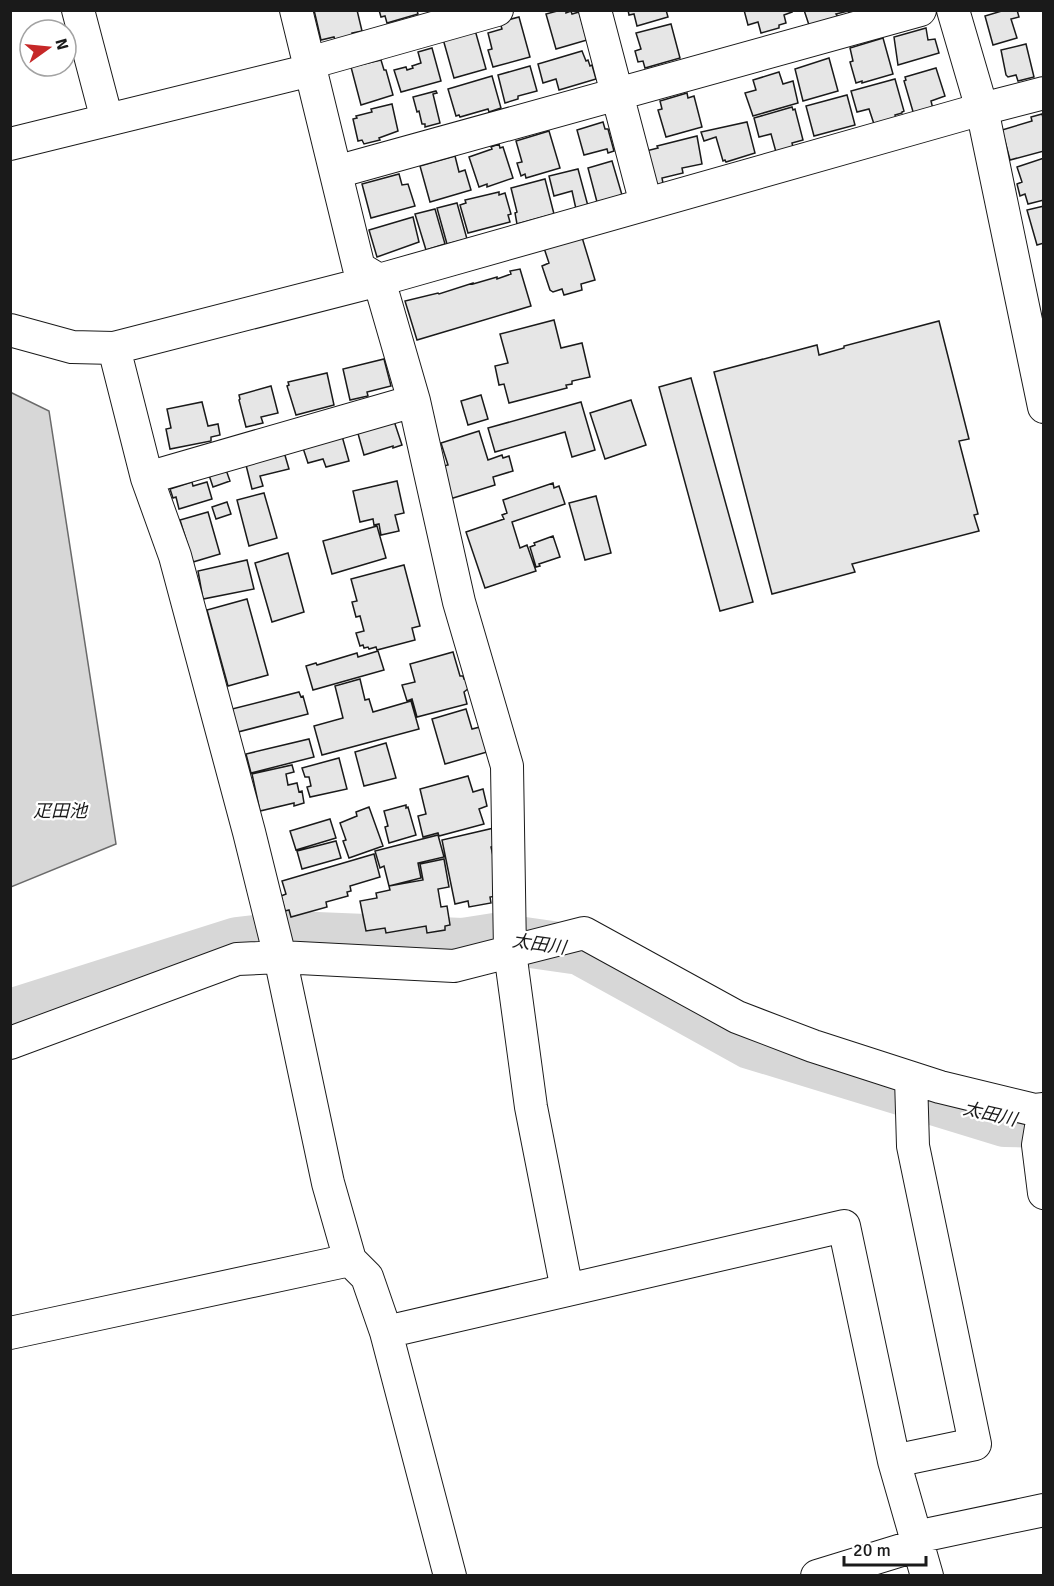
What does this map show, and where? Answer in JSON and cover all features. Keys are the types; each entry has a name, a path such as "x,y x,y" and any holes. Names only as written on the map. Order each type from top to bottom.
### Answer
{"street":[{"path":"78,10 107,120"},
{"path":"297,10 359,268 379,280 414,401 459,602 507,766 510,952 531,1107 567,1290"},
{"path":"10,144 310,66 497,10"},
{"path":"595,10 646,204"},
{"path":"336,172 920,10"},
{"path":"953,10 982,109 1044,407"},
{"path":"10,330 72,347 114,348 379,280 1044,93"},
{"path":"114,348 147,478 175,556 249,832 280,957 328,1183 350,1260 367,1277 386,1332 450,1575"},
{"path":"147,478 414,401"},
{"path":"10,1043 237,959 280,957 454,966 584,933 737,1017 813,1046 940,1087 1035,1110 1044,1109 1038,1145 1044,1193"},
{"path":"894,1461 975,1444 913,1146 911,1078"},
{"path":"386,1332 844,1226 894,1461 927,1575"},
{"path":"10,1333 350,1260"},
{"path":"817,1575 917,1541 1044,1510"}],"water":[{"name":"疋田池","path":"10,392 49,411 116,844 11,887"}],"building":[{"path":"314,10 357,10 362,31 352,33 353,36 335,40 334,37 321,40"},
{"path":"379,10 417,10 418,14 387,23 385,16 381,17"},
{"path":"566,10 566,13 571,11 572,14 579,12 587,40 556,49 546,14"},
{"path":"628,10 666,10 668,17 637,26 634,14 629,15"},
{"path":"744,10 791,10 792,12 784,15 786,23 779,25 779,28 761,33 758,22 748,25"},
{"path":"804,10 851,10 852,13 848,11 836,14 838,17 809,25"},
{"path":"1005,10 1017,10 1019,17 1011,19 1017,38 993,45 985,16"},
{"path":"519,17 530,57 493,67 488,50 492,49 488,33 502,29 500,22"},
{"path":"671,24 680,58 645,68 643,61 638,62 635,51 641,49 636,33"},
{"path":"926,28 928,40 935,39 939,53 898,65 894,37"},
{"path":"475,30 486,69 454,78 443,39"},
{"path":"883,38 893,74 856,83 850,62 853,61 850,48"},
{"path":"1026,44 1034,77 1018,81 1016,75 1008,77 1006,75 1001,50"},
{"path":"432,48 441,81 401,92 394,70 413,68 412,66 421,63 418,52"},
{"path":"582,51 586,61 588,60 590,66 592,65 596,79 559,90 556,79 543,83 538,64"},
{"path":"829,58 838,91 803,101 795,69"},
{"path":"381,60 393,95 361,105 351,67"},
{"path":"530,66 537,91 518,96 518,99 505,103 498,75"},
{"path":"936,68 945,96 931,101 933,109 914,115 904,81 905,77"},
{"path":"779,72 783,84 793,81 798,103 753,116 745,93 756,90 753,80"},
{"path":"492,76 501,108 489,112 488,109 460,117 456,116 448,89"},
{"path":"895,79 904,111 902,113 895,115 896,118 874,124 869,109 857,112 851,91"},
{"path":"436,91 437,93 433,94 440,123 425,127 419,111 417,112 413,97"},
{"path":"687,93 688,98 694,96 702,127 666,137 658,110 662,109 660,101"},
{"path":"847,95 855,125 814,136 806,106"},
{"path":"392,104 398,131 379,138 380,140 364,144 362,140 358,141 353,119 372,112 371,109"},
{"path":"792,107 793,110 795,109 803,140 792,143 793,147 776,152 771,134 759,137 754,118"},
{"path":"1042,114 1044,151 1010,160 1002,130 1032,121 1031,117"},
{"path":"603,122 605,129 608,129 614,151 608,153 607,149 584,155 577,130"},
{"path":"747,122 755,153 726,162 723,161 716,137 704,141 701,132"},
{"path":"549,131 560,168 526,178 525,174 521,176 517,163 522,162 516,141"},
{"path":"697,136 702,164 682,168 683,173 662,178 663,183 655,186 646,151"},
{"path":"499,144 500,148 503,147 513,178 487,187 487,184 479,187 469,157 492,149 491,147"},
{"path":"455,156 459,172 465,170 471,190 430,202 420,166"},
{"path":"1044,158 1044,200 1028,204 1025,194 1020,196 1017,184 1022,182 1017,167"},
{"path":"612,161 622,195 597,202 588,168"},
{"path":"578,169 588,206 576,209 572,191 554,196 549,176"},
{"path":"399,174 402,185 408,184 415,206 371,218 362,184"},
{"path":"545,179 554,214 517,224 515,213 517,212 511,188"},
{"path":"499,192 499,195 505,193 511,214 508,215 510,222 468,233 460,205 466,203 465,200"},
{"path":"457,203 467,239 447,244 437,208"},
{"path":"1044,206 1044,243 1037,245 1027,210"},
{"path":"435,209 445,244 426,250 415,214"},
{"path":"413,217 419,242 377,257 369,230"},
{"path":"581,234 595,280 581,284 582,290 564,295 562,289 553,292 550,290 542,266 549,263 543,245"},
{"path":"520,269 531,306 417,340 405,301 439,294 497,277 497,279 511,274 510,271"},
{"path":"554,320 561,348 582,343 590,377 572,381 572,384 566,385 567,388 509,403 504,384 499,385 495,366 508,363 500,334"},
{"path":"939,321 969,439 959,441 978,514 974,515 979,531 852,564 855,572 772,594 714,372 817,345 819,355 844,348 844,346"},
{"path":"384,359 391,386 367,392 368,396 350,400 343,369"},
{"path":"327,373 334,405 296,415 287,386 288,382"},
{"path":"691,378 753,602 720,611 659,387"},
{"path":"271,386 278,413 261,417 263,423 246,427 239,395"},
{"path":"481,395 488,419 468,425 461,401"},
{"path":"631,400 646,445 605,459 590,413"},
{"path":"202,402 208,426 218,424 220,435 211,437 211,441 170,449 166,429 171,428 167,409"},
{"path":"581,402 595,450 572,457 565,432 495,452 488,428"},
{"path":"394,421 402,445 364,455 357,430"},
{"path":"479,431 488,460 502,455 503,458 509,456 513,471 493,477 495,485 450,499 443,466 448,465 441,443"},
{"path":"342,436 349,461 326,467 323,459 308,463 303,448"},
{"path":"284,452 289,469 260,476 263,486 252,489 245,461"},
{"path":"225,467 230,481 213,487 208,472"},
{"path":"397,481 404,513 395,515 399,531 381,535 379,524 374,525 373,519 360,522 353,491"},
{"path":"192,482 193,486 207,482 212,499 179,509 176,497 173,498 170,489"},
{"path":"553,483 554,488 559,486 565,504 512,522 520,548 527,545 536,571 485,588 466,532 504,519 502,515 507,513 503,500"},
{"path":"264,493 277,538 249,546 237,500"},
{"path":"596,496 611,553 585,560 569,503"},
{"path":"227,502 231,514 216,519 212,507"},
{"path":"208,512 220,554 193,562 180,520"},
{"path":"377,526 386,558 332,574 323,541"},
{"path":"553,536 560,557 536,567 530,547 535,545 534,543"},
{"path":"288,553 304,612 272,622 255,563"},
{"path":"247,560 254,589 203,599 198,571"},
{"path":"404,565 420,626 412,628 415,640 377,650 376,647 369,649 364,648 363,645 360,646 356,633 364,631 360,616 356,617 352,602 357,601 351,579"},
{"path":"247,599 268,675 228,686 207,610"},
{"path":"378,651 384,670 313,690 306,666 357,653 358,657"},
{"path":"453,652 460,676 466,678 469,688 464,692 467,704 417,717 412,699 407,701 402,685 415,682 410,664"},
{"path":"360,679 365,700 369,699 373,712 411,701 419,729 322,755 314,726 343,718 335,686"},
{"path":"299,692 301,697 303,696 308,714 234,733 228,710"},
{"path":"466,709 472,729 480,727 487,752 445,764 432,719"},
{"path":"309,739 314,757 251,773 246,754"},
{"path":"386,743 396,778 364,786 355,752"},
{"path":"339,758 347,789 310,797 307,787 311,786 309,777 305,777 302,768"},
{"path":"292,765 294,772 286,774 288,785 297,783 299,792 302,791 304,803 260,811 252,774"},
{"path":"468,776 473,792 483,789 487,806 479,809 484,824 439,836 438,833 423,837 418,816 426,814 420,789"},
{"path":"406,805 416,835 389,843 384,811"},
{"path":"369,807 383,846 349,858 340,823 357,816 356,812"},
{"path":"330,819 336,838 296,850 290,831"},
{"path":"494,828 498,845 491,847 502,895 490,897 491,903 469,907 468,901 455,904 442,840"},
{"path":"438,835 444,857 418,863 421,878 389,886 384,866 380,868 375,851"},
{"path":"336,841 341,858 302,869 297,851"},
{"path":"374,854 380,877 350,886 351,891 347,892 348,896 326,902 327,907 291,917 289,910 285,911 281,896 286,894 282,881"},
{"path":"444,859 449,887 438,889 441,907 447,906 450,925 445,926 445,930 427,933 426,926 386,933 385,928 366,931 360,901 377,898 376,893 390,890 389,886 423,880 420,864"}],"waterway":[{"name":"太田川","path":"10,1014 237,942 292,936 463,943 495,938 580,950 750,1044 1005,1122 1044,1123"}]}
